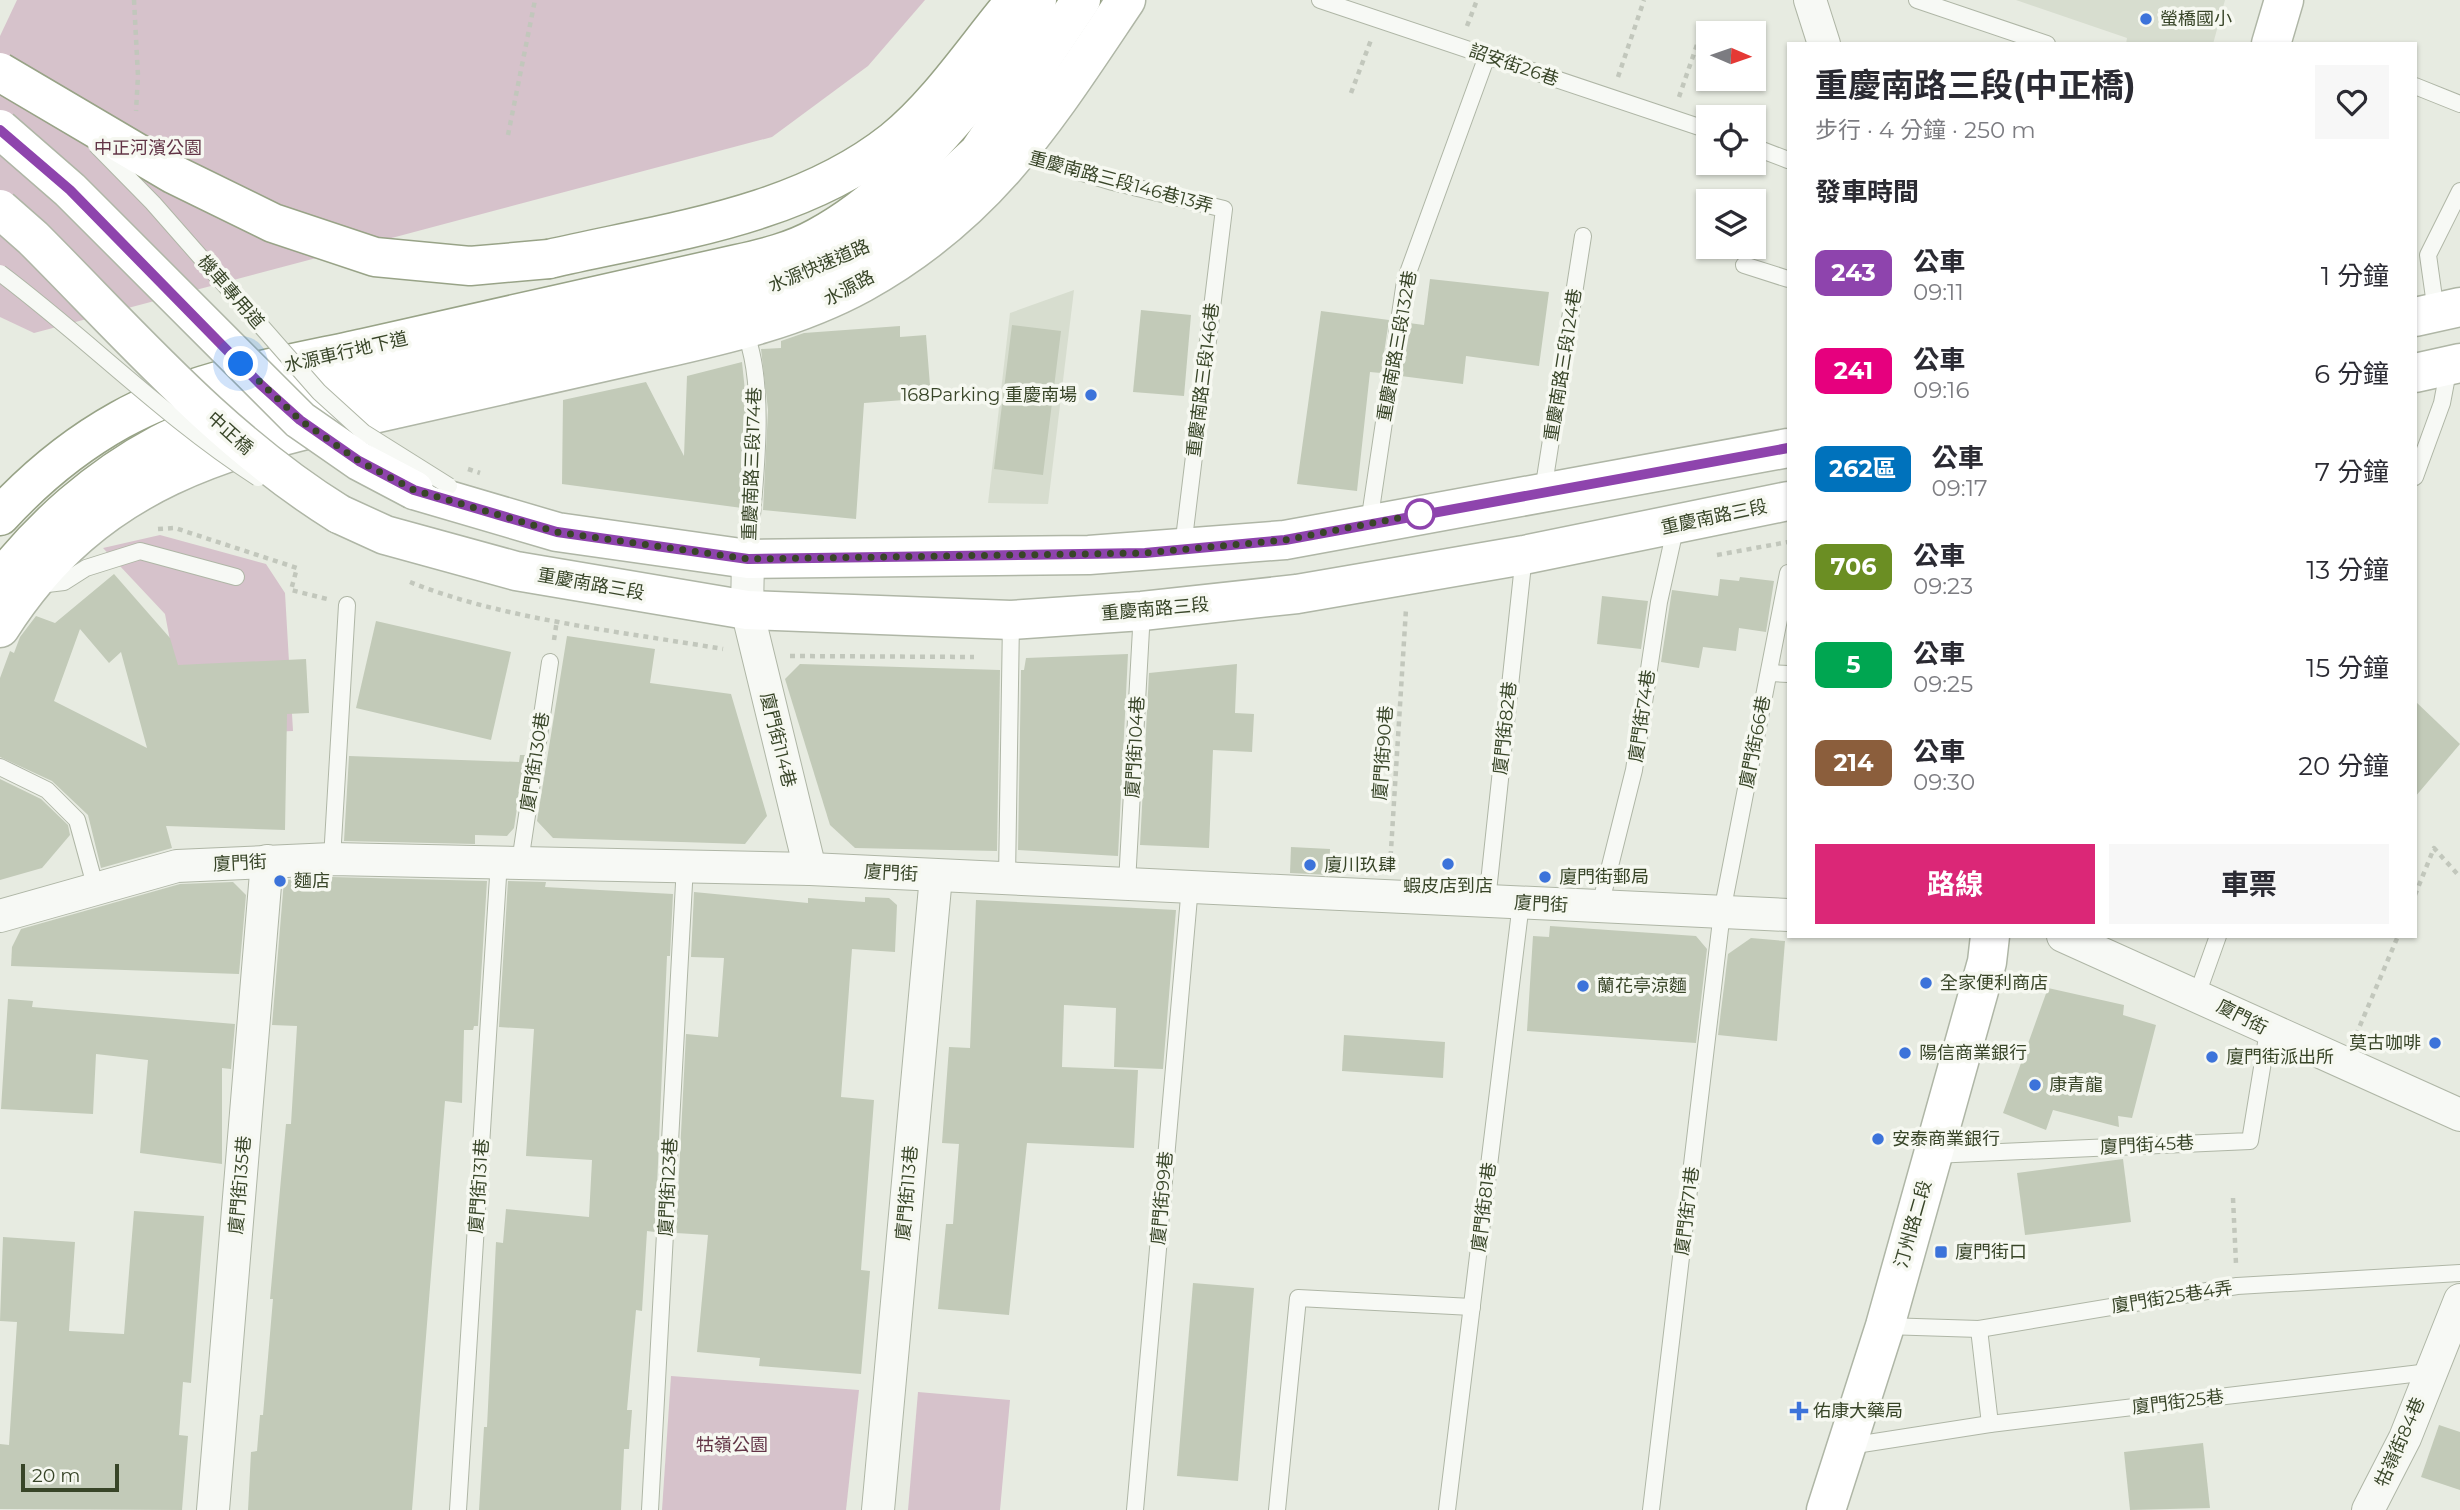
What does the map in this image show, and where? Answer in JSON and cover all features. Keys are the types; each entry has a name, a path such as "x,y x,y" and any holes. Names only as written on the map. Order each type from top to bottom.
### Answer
{"main road":[{"path":"0,72 173,174 272,223 375,257 470,266 549,259 725,218 786,201 846,174 895,139 947,85 1015,0"},
{"name":"水源快速道路","path":"450,363 737,264 776,255 818,237 868,204 933,141 987,80 1037,0"},
{"name":"水源快速道路","path":"450,363 749,295 809,274 874,242 908,217 978,153 1081,0"},
{"name":"水源路","path":"450,363 744,330 818,305 932,239 976,202 1019,154 1126,0"},
{"path":"2276,42 2284,0"},
{"path":"0,130 70,190 260,384 300,420 359,461 557,532 748,559 1010,558 1182,550 1285,540 1787,448"},
{"name":"中正橋","path":"0,209 237,441 334,516 385,535 516,571"},
{"name":"水源車行地下道","path":"0,516 28,486 77,447 121,419 176,394 450,363"},
{"name":"水源車行地下道","path":"0,628 21,553 63,512 109,476 160,444 208,425 261,410 450,363"},
{"name":"重慶南路三段","path":"516,571 747,610 1011,620 1142,611 1297,594 1524,555 1787,501"},
{"name":"汀州路二段","path":"1826,1510 1849,1446 1885,1326 1987,962 1990,938"}],"street":[{"path":"1810,0 1823,42"},
{"name":"廈門街114巷","path":"748,559 747,610 810,869"},
{"name":"廈門街","path":"0,916 177,866 332,859 810,869 1787,915"},
{"name":"廈門街135巷","path":"213,1510 267,861"},
{"name":"廈門街113巷","path":"878,1510 936,876"},
{"name":"廈門街","path":"2068,938 2197,995 2268,1031 2460,1115"},
{"path":"2429,1373 2460,1300"},
{"name":"牯嶺街84巷","path":"2368,1510 2406,1438 2429,1373"}],"lane":[{"name":"詔安街26巷","path":"1320,0 1696,126"},
{"path":"1917,0 2041,42"},
{"name":"重慶南路三段132巷","path":"1369,523 1405,281 1487,56"},
{"name":"機車專用道","path":"0,60 78,127 153,203 319,391 363,432 432,488"},
{"path":"2417,87 2460,104"},
{"path":"1766,152 1787,160"},
{"name":"重慶南路三段146巷13弄","path":"1019,154 1113,182 1224,209"},
{"path":"2437,312 2428,256 2460,191"},
{"name":"重慶南路三段146巷","path":"1182,550 1224,209"},
{"name":"重慶南路三段124巷","path":"1542,494 1583,236"},
{"path":"1744,265 1787,279"},
{"path":"0,273 56,315 230,460 273,488 334,516"},
{"name":"重慶南路三段174巷","path":"744,330 754,352 757,415 748,559"},
{"path":"2417,472 2442,403 2441,367"},
{"name":"廈門街74巷","path":"1600,906 1634,770 1659,602 1676,525"},
{"path":"13,584 64,582 86,568 140,551 236,576"},
{"name":"廈門街82巷","path":"1487,901 1524,555"},
{"name":"廈門街66巷","path":"1723,912 1787,578"},
{"path":"332,859 347,605"},
{"name":"廈門街104巷","path":"1127,883 1142,611"},
{"path":"1007,878 1011,620"},
{"name":"廈門街130巷","path":"509,862 550,662"},
{"path":"1769,673 1787,674"},
{"path":"0,767 47,790 77,820 96,889"},
{"name":"廈門街131巷","path":"458,1510 509,862"},
{"name":"廈門街123巷","path":"650,1510 685,865"},
{"name":"廈門街99巷","path":"1135,1510 1190,887"},
{"name":"廈門街81巷","path":"1447,1510 1521,903"},
{"name":"廈門街71巷","path":"1651,1510 1723,912"},
{"path":"2197,995 2217,938"},
{"name":"廈門街45巷","path":"1933,1155 2250,1141 2268,1031"},
{"name":"廈門街25巷4弄","path":"1885,1326 1979,1329 2237,1286 2460,1273"},
{"path":"1278,1510 1298,1298 1472,1307"},
{"path":"1979,1329 1990,1424"},
{"name":"廈門街25巷","path":"1849,1446 1990,1424 2429,1373"}],"path":[{"path":"508,135 535,0"},
{"path":"1612,98 1644,0"},
{"path":"1351,93 1379,20"},
{"path":"1672,118 1696,48"},
{"path":"480,473 492,476"},
{"path":"175,528 297,568 291,590 347,605"},
{"name":"廈門街90巷","path":"1388,895 1406,612"},
{"path":"2417,890 2434,848 2460,877"},
{"path":"2344,1065 2397,938"},
{"path":"2233,1198 2237,1286"}],"shaded area":[{"name":"螢橋國小","path":"2016,0 2225,0 2214,42 2126,42 2127,38"},
{"path":"1074,290 1048,504 988,503 1010,313"}],"green space":[{"name":"中正河濱公園","path":"17,0 925,0 868,66 772,137 34,333 0,317 0,36"},
{"path":"160,535 266,564 285,593 293,731 188,736 165,614 103,548"},
{"name":"牯嶺公園","path":"671,1376 859,1390 846,1510 662,1510"},
{"path":"918,1392 1010,1400 1000,1510 908,1510"}],"building":[{"path":"1430,279 1549,292 1539,366 1466,356 1463,384 1401,376 1409,323 1424,325"},
{"path":"1141,310 1191,315 1184,396 1133,392"},
{"path":"1321,311 1389,320 1381,373 1370,372 1357,491 1297,484"},
{"path":"1012,325 1061,331 1043,475 994,469"},
{"path":"900,326 900,337 926,335 931,398 864,403 856,519 763,510 768,410 761,349 781,348 781,341 804,333"},
{"path":"742,362 747,411 742,508 562,484 563,400 646,382 684,456 687,376"},
{"path":"114,574 170,638 178,665 306,659 309,713 287,714 285,830 166,826 172,848 101,868 88,815 52,781 0,757 0,678 10,651 14,653 20,637 36,616 55,623","holes":["80,629 109,663 121,652 147,748 54,701"]},
{"path":"1740,577 1774,581 1766,632 1739,628 1736,651 1703,647 1699,668 1661,662 1672,590 1718,596 1720,579 1739,581"},
{"path":"1602,596 1648,601 1641,649 1597,644"},
{"path":"376,621 511,652 491,740 356,708"},
{"path":"567,636 655,649 650,683 731,694 767,816 745,844 553,838 537,821"},
{"path":"1128,654 1118,856 1018,850 1021,670 1024,670 1026,658"},
{"path":"800,664 1000,670 997,851 855,848 830,825 785,679"},
{"path":"1237,664 1235,713 1254,714 1252,752 1213,750 1209,848 1140,845 1149,673"},
{"path":"2417,703 2460,744 2417,795"},
{"path":"520,755 525,755 514,828 507,836 475,835 475,844 344,841 349,756 519,762"},
{"path":"0,779 41,799 68,825 70,835 42,868 0,880"},
{"name":"廈川玖肆","path":"1291,847 1330,849 1329,875 1290,873"},
{"path":"332,877 487,881 478,1026 474,1026 473,1030 464,1030 462,1103 445,1101 412,1510 248,1510 251,1452 257,1451 260,1415 263,1415 273,1299 270,1299 286,1124 291,1124 297,1026 272,1025 284,880"},
{"path":"508,881 546,882 545,887 673,894 670,956 667,956 655,1232 647,1231 642,1311 636,1310 627,1410 632,1410 629,1449 624,1449 621,1510 479,1510 484,1427 487,1427 496,1242 503,1243 506,1209 589,1217 592,1160 526,1156 534,1029 499,1027"},
{"path":"233,882 246,895 239,974 11,966 12,947 21,929 180,884"},
{"path":"694,892 808,903 808,898 865,902 865,897 889,898 897,905 895,952 852,949 841,1097 874,1100 861,1270 870,1271 861,1374 759,1366 760,1358 697,1352 708,1235 676,1233 686,1034 718,1037 724,958 691,957"},
{"path":"976,900 1176,910 1163,1069 1114,1067 1116,1008 1064,1005 1062,1067 1138,1070 1134,1148 1027,1143 1009,1315 938,1309 946,1224 953,1224 959,1144 942,1143 949,1047 970,1048"},
{"path":"1550,926 1696,936 1707,949 1696,1043 1527,1031 1533,936 1549,937"},
{"path":"1751,938 1785,941 1777,1041 1718,1035 1728,954"},
{"path":"2048,988 2124,1005 2123,1015 2156,1025 2132,1118 2118,1116 2119,1127 2053,1110 2046,1130 2003,1113"},
{"path":"8,999 33,1001 32,1007 235,1024 231,1069 222,1068 222,1164 140,1153 148,1060 96,1054 93,1114 1,1109"},
{"path":"1344,1035 1445,1042 1443,1078 1342,1071"},
{"path":"2123,1159 2131,1222 2025,1235 2017,1173"},
{"path":"134,1211 204,1216 191,1383 183,1382 179,1435 188,1436 182,1510 0,1509 0,1444 9,1445 17,1322 0,1321 3,1237 75,1242 69,1331 124,1334"},
{"path":"1193,1283 1254,1288 1238,1481 1177,1476"},
{"path":"2439,1425 2460,1432 2460,1490 2421,1477"},
{"path":"2203,1443 2210,1508 2130,1510 2124,1452"}],"bus line":[{"name":"243","path":"0,130 70,190 260,384 300,420 359,461 414,490 557,532 748,559 1010,558 1145,553 1285,540 1787,448"}],"place":[{"name":"螢橋國小","path":"2146,19"},
{"name":"168Parking 重慶南場","path":"1091,395"},
{"name":"蝦皮店到店","path":"1448,864"},
{"name":"廈川玖肆","path":"1310,865"},
{"name":"廈門街郵局","path":"1545,877"},
{"name":"麵店","path":"280,881"},
{"name":"全家便利商店","path":"1926,983"},
{"name":"蘭花亭涼麵","path":"1583,986"},
{"name":"莫古咖啡","path":"2435,1043"},
{"name":"陽信商業銀行","path":"1905,1053"},
{"name":"廈門街派出所","path":"2212,1057"},
{"name":"康青龍","path":"2035,1085"},
{"name":"安泰商業銀行","path":"1878,1139"},
{"name":"廈門街口","path":"1941,1252"},
{"name":"佑康大藥局","path":"1799,1411"}],"route":[{"path":"241,364 300,420 359,461 414,490 557,532 748,559 1010,558 1145,553 1285,540 1420,514"}]}
